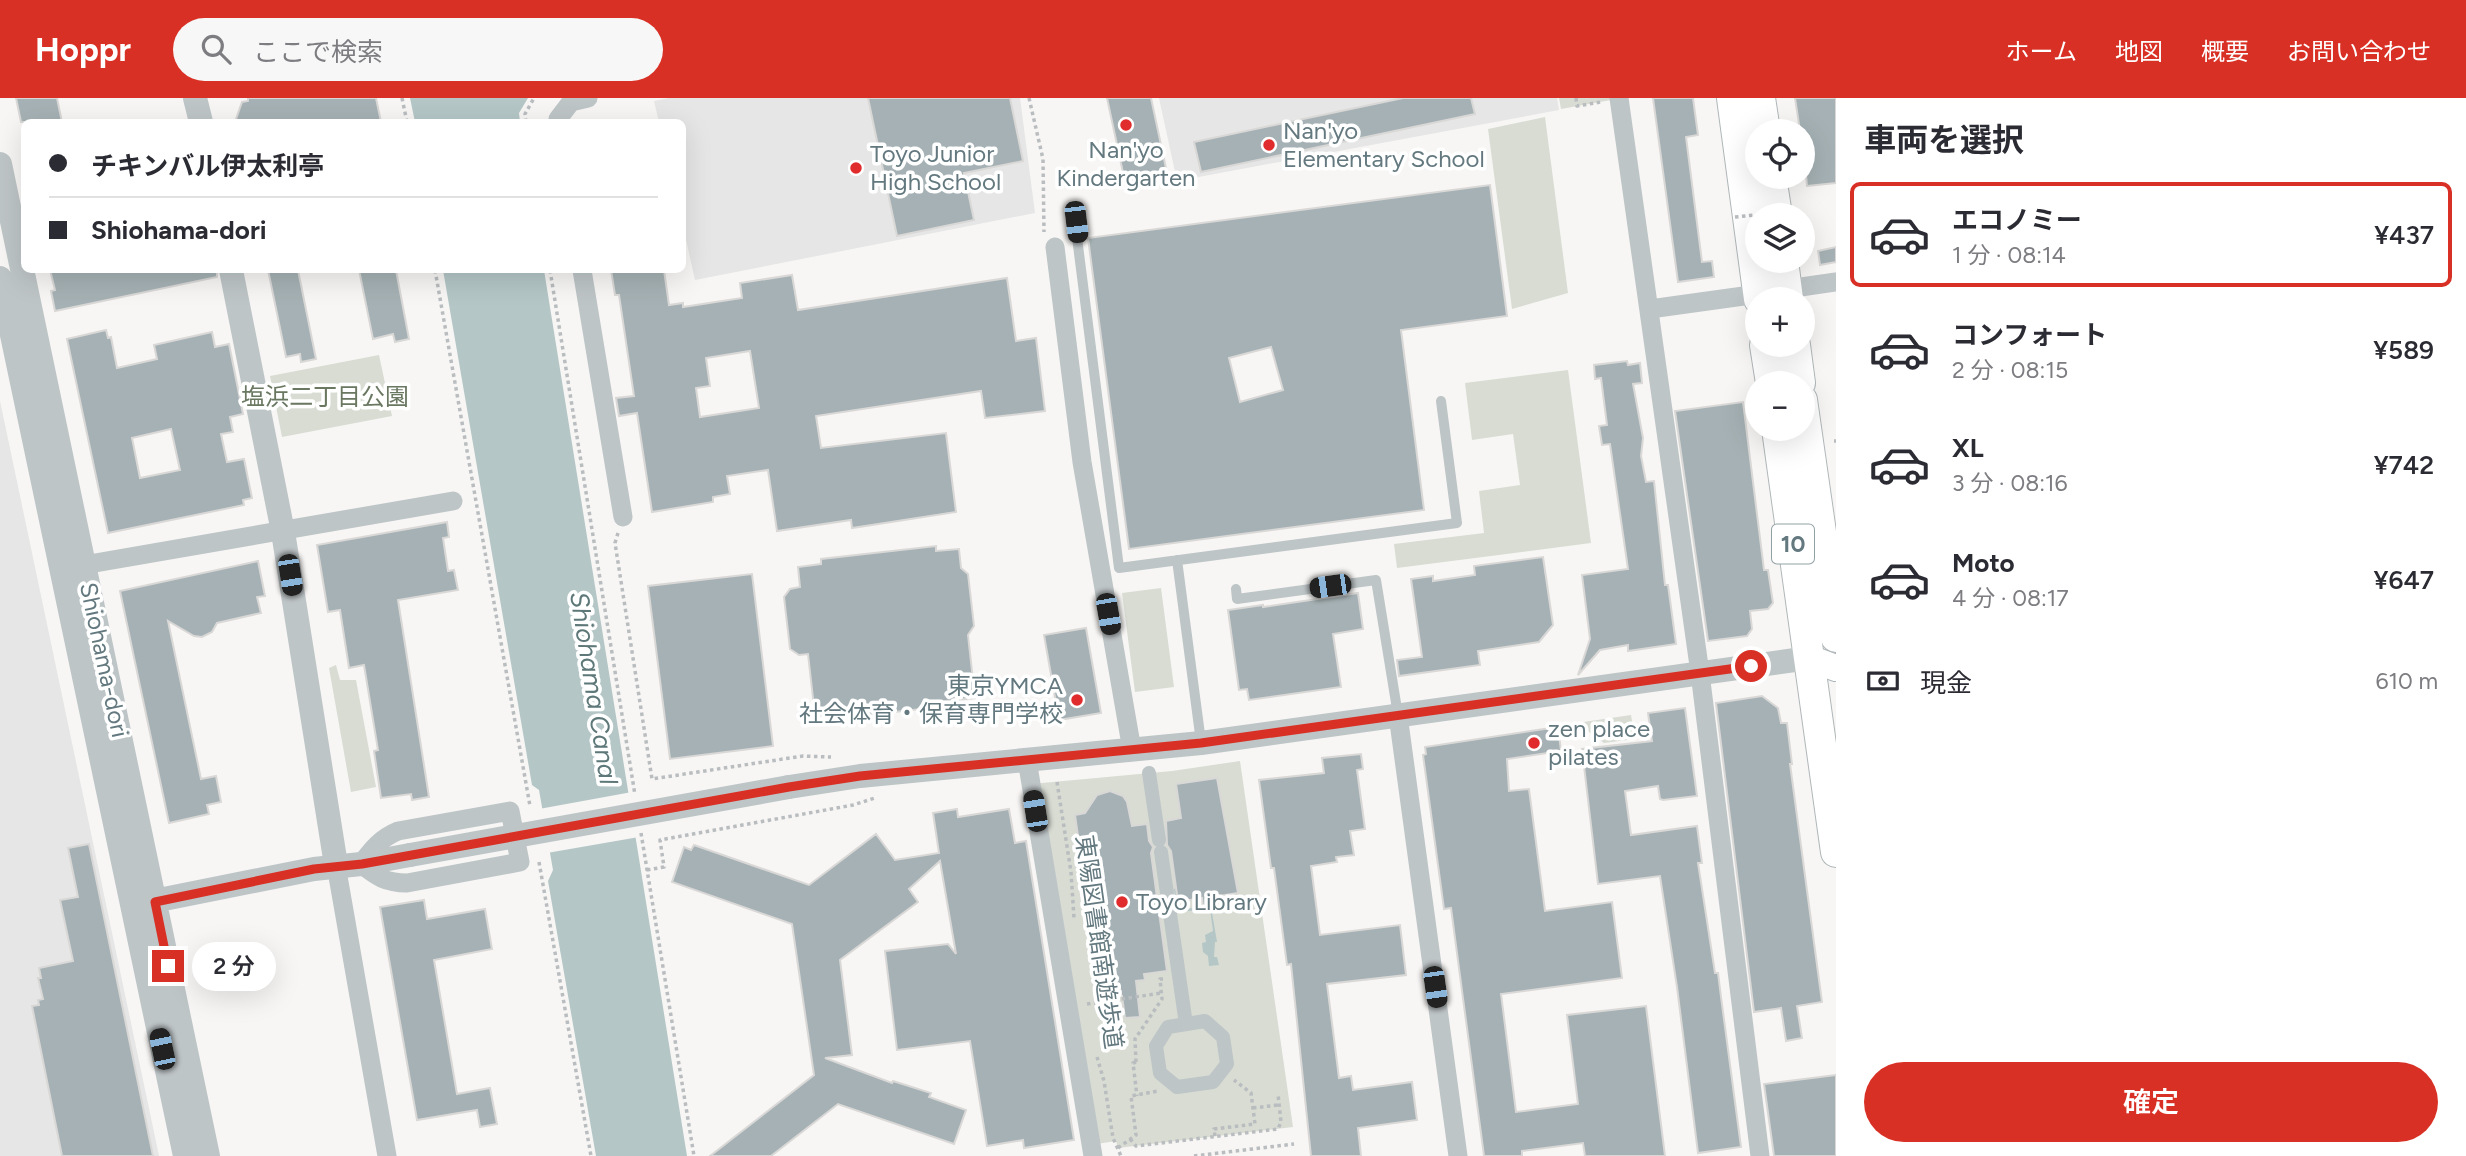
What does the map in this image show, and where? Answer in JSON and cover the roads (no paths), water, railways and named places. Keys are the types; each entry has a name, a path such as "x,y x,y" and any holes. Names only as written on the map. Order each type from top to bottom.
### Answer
{"main road":[{"path":"1732,98 1775,287"},
{"path":"1760,98 1763,119"},
{"name":"10","path":"1779,441 1823,663 1836,852"},
{"name":"10","path":"1808,441 1836,637"},
{"path":"1823,663 1836,646"}],"street":[{"path":"195,98 200,119"},
{"path":"558,119 571,102 588,98"},
{"path":"1615,99 1650,309 1700,673 1760,1156"},
{"name":"Shiohama-dori","path":"0,164 72,567 143,904 208,1156"},
{"path":"1050,243 1082,462 1132,750"},
{"path":"232,273 283,532 336,865 387,1156"},
{"path":"582,273 623,517"},
{"path":"0,278 72,567 453,501"},
{"path":"1792,287 1836,282"},
{"path":"1650,309 1745,294"},
{"path":"185,1156 143,904 336,865 362,864 860,776 1201,743 1700,673 1823,663"},
{"path":"1398,715 1458,1156"},
{"path":"1027,760 1093,1156"},
{"path":"1149,773 1186,1024"},
{"path":"510,811 520,862 407,883 379,879 362,864 380,841 398,831 510,811"},
{"path":"1205,1021 1223,1037 1227,1064 1225,1074 1213,1082 1177,1087 1164,1084 1156,1046 1168,1027 1186,1024 1205,1021"}],"lane":[{"path":"1076,222 1119,568 1457,523 1441,401"},
{"path":"1177,561 1201,743"},
{"path":"1236,589 1237,599 1376,580 1398,715"}],"water":[{"path":"410,98 528,98 519,113 520,119 414,119"},
{"name":"Shiohama Canal","path":"444,273 544,273 687,1156 596,1156 548,881 553,870 539,790 532,785"},
{"path":"1177,888 1180,909 1211,907 1217,942 1214,957 1217,957 1219,965 1209,966 1208,956 1203,952 1205,935 1213,931 1210,909 1177,912 1174,889"}],"place":[{"name":"Nan'yo Kindergarten","path":"1126,125"},
{"name":"Nan'yo Elementary School","path":"1269,145"},
{"name":"Toyo Junior High School","path":"856,168"},
{"name":"東京YMCA 社会体育・保育専門学校","path":"1077,700"},
{"name":"zen place pilates","path":"1534,743"},
{"name":"Toyo Library","path":"1122,902"}],"park label":[{"name":"塩浜二丁目公園","path":"325,397"}]}
